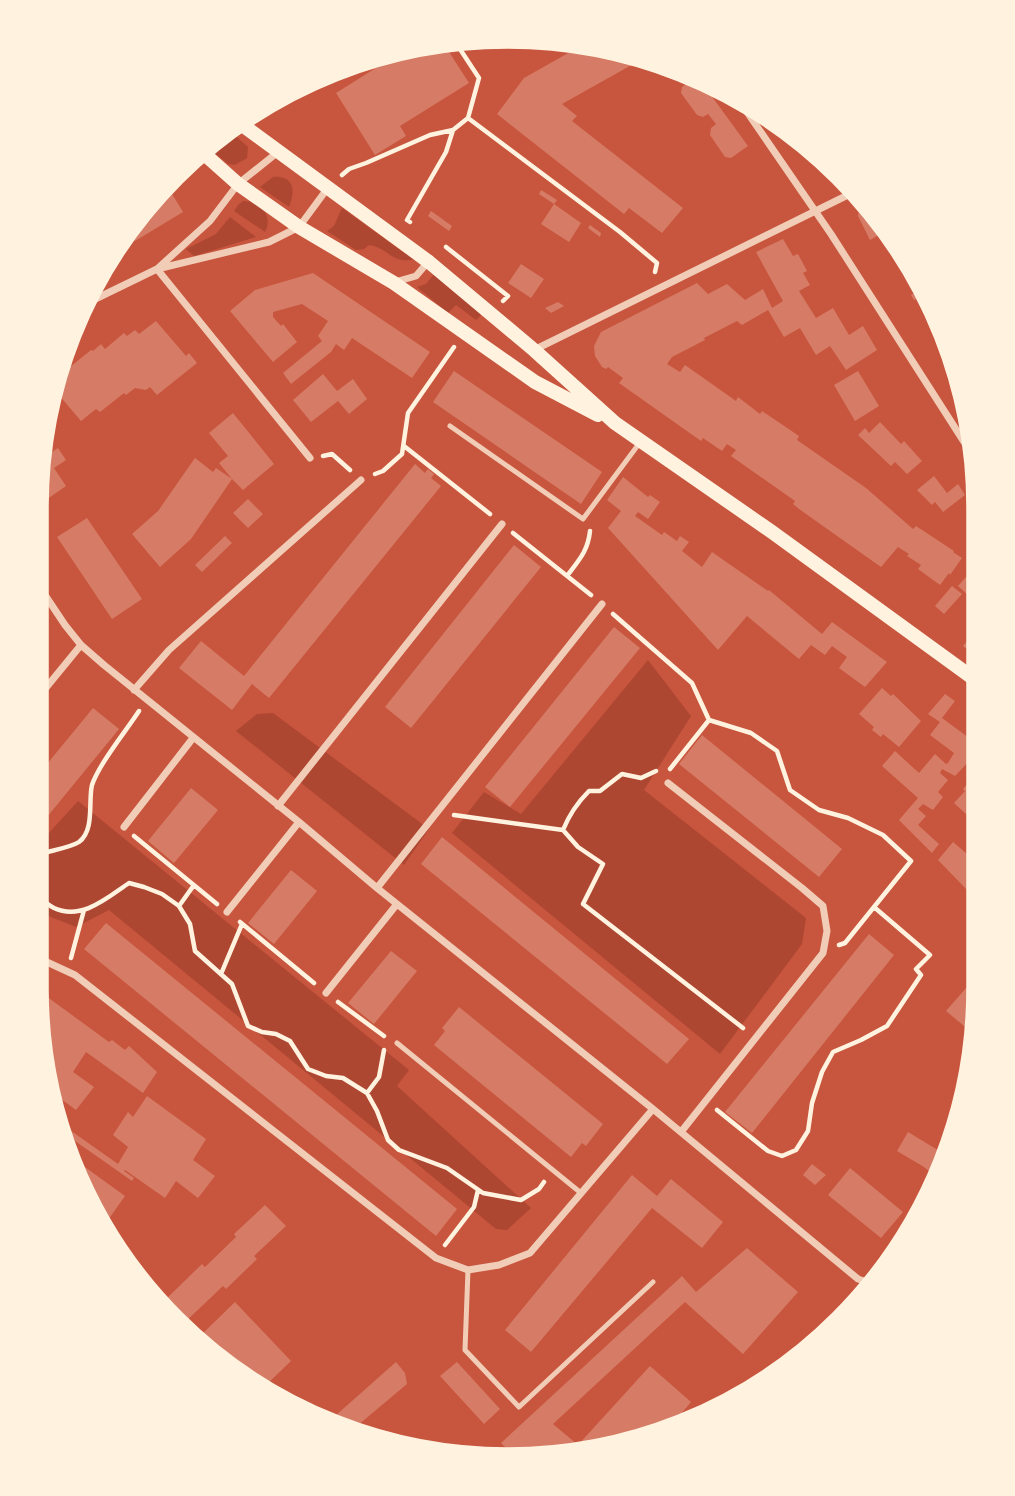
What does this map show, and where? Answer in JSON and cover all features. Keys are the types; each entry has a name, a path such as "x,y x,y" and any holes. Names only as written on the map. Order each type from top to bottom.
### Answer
{"main road":[{"path":"247,128 429,262 493,314 615,423"},
{"path":"208,157 238,184 299,227 394,283 535,383 615,423 642,441 968,674"}],"street":[{"path":"750,117 816,212 962,438"},
{"path":"157,269 210,221 238,184 278,152"},
{"path":"98,298 157,269 269,242 299,227 327,188"},
{"path":"534,350 846,196"},
{"path":"394,283 416,276 429,262"},
{"path":"157,269 310,458"},
{"path":"134,690 169,650 361,480"},
{"path":"278,806 502,524"},
{"path":"47,598 81,645 134,690 863,1281"},
{"path":"377,888 602,604"},
{"path":"47,686 81,645"},
{"path":"124,827 193,738"},
{"path":"668,783 823,906 827,931 823,953 681,1132"},
{"path":"227,912 299,822"},
{"path":"326,993 397,904"},
{"path":"47,962 75,975 436,1258 468,1270 499,1265 530,1253 653,1109"}],"lane":[{"path":"450,426 583,519 642,441"},
{"path":"397,1043 581,1193"},
{"path":"468,1270 465,1350 519,1407 653,1282"}],"path":[{"path":"327,188 349,169 430,135 453,130 468,118 479,78 460,50"},
{"path":"468,118 657,263 650,293"},
{"path":"416,226 407,220 446,152 453,130"},
{"path":"443,244 508,296 493,314"},
{"path":"310,458 332,454 361,480 383,471 402,454 408,413 465,332"},
{"path":"404,446 602,604 692,683 709,720 751,733 777,751 790,790 819,810 848,818 883,835 911,861 845,943 823,953"},
{"path":"567,576 588,545 590,528 583,519"},
{"path":"47,852 78,843 85,836 91,811 91,789 96,774 146,700"},
{"path":"668,783 670,769 709,720"},
{"path":"564,830 568,817 579,800 589,791 600,790 622,774 641,778 650,773 670,769"},
{"path":"436,812 564,830 579,847 603,864 583,904 756,1038"},
{"path":"124,827 326,993 385,1037 379,1077 367,1093"},
{"path":"47,904 64,912 85,910 129,883 162,894 179,906 190,924 195,951 232,984 248,1026 290,1041 309,1069 326,1076 343,1078 367,1093 388,1140 399,1150 447,1168 483,1193 521,1200 539,1189 554,1171"},
{"path":"179,906 194,885"},
{"path":"706,1100 768,1151 782,1156 796,1150 808,1130 822,1072 833,1052 887,1026 921,975 916,969 930,955 874,907"},
{"path":"66,972 85,910"},
{"path":"221,974 242,924"},
{"path":"436,1258 474,1207 478,1190"}],"shaded area":[{"path":"236,136 248,147 247,158 235,165 228,164 214,153"},
{"path":"273,177 285,179 292,185 289,207 260,187"},
{"path":"243,201 255,204 264,211 268,221 265,232 234,211"},
{"path":"342,208 415,259 401,260 369,245 356,250 327,231 334,226"},
{"path":"230,217 256,237 194,256 186,249 216,234"},
{"path":"435,273 481,315 476,320 456,305 448,313 417,287 426,284"},
{"path":"648,660 691,716 644,790 806,918 802,944 720,1054 452,833 484,792 521,814"},
{"path":"273,713 429,829 404,865 236,731 257,714"},
{"path":"78,801 409,1070 397,1086 531,1208 507,1230 496,1229 109,910 76,927 47,915 47,835"}],"building":[{"path":"448,51 469,83 400,126 406,136 375,155 336,93 379,66"},
{"path":"571,52 632,65 562,104 577,116 572,121 683,208 662,233 629,208 624,214 497,114 524,78"},
{"path":"687,83 711,95 748,146 731,158 725,157 710,135 711,128 716,124 708,114 703,117 697,115 681,93 682,87"},
{"path":"541,190 557,200 554,204 539,194"},
{"path":"171,193 183,212 135,241 142,227"},
{"path":"554,204 581,223 569,242 541,224"},
{"path":"431,211 452,226 449,231 428,216"},
{"path":"859,211 879,235 870,240 858,216"},
{"path":"590,225 601,233 600,237 588,228"},
{"path":"783,239 793,256 798,254 807,271 803,273 810,285 799,291 816,318 833,308 849,335 863,326 877,350 846,370 830,346 816,355 800,328 784,337 768,310 742,325 737,321 704,338 705,340 672,357 667,364 680,372 685,365 736,401 738,397 760,414 762,411 799,436 797,440 866,488 913,529 916,526 954,551 962,558 940,585 918,569 921,565 898,547 881,567 799,509 793,504 795,501 731,456 736,450 727,444 722,451 703,438 701,441 619,383 623,378 608,367 602,367 595,356 594,346 601,332 697,283 708,294 727,284 745,300 763,289 772,308 783,301 756,252"},
{"path":"521,264 544,279 531,298 508,283"},
{"path":"313,273 430,352 412,378 352,338 344,350 336,344 331,352 291,384 283,373 322,341 318,336 328,321 302,304 273,312 273,317 281,326 283,324 297,342 273,362 230,311 255,290"},
{"path":"914,293 924,311 916,299 911,295"},
{"path":"558,302 564,306 551,313 545,308"},
{"path":"156,321 186,356 189,353 197,363 157,395 150,387 146,390 135,388 100,412 96,409 81,421 61,397 70,367 101,344 105,349 124,333 127,336 135,330 139,334"},
{"path":"454,371 602,472 581,504 433,402"},
{"path":"858,371 879,406 855,421 834,385"},
{"path":"323,374 337,391 353,379 367,399 349,414 338,401 311,422 293,400"},
{"path":"233,413 274,464 243,490 219,463 228,456 209,433"},
{"path":"880,422 901,444 904,441 922,461 907,474 895,462 891,466 858,435 865,428 869,433"},
{"path":"58,448 66,460 54,468 66,486 47,499 48,477 50,453"},
{"path":"195,458 213,472 216,468 232,479 191,539 160,567 132,534 158,511"},
{"path":"415,464 425,473 428,469 434,474 431,478 441,486 269,698 252,684 232,710 179,668 201,641 244,676"},
{"path":"934,476 947,493 958,484 965,495 943,512 935,502 932,505 917,490"},
{"path":"623,477 648,497 650,495 660,502 648,519 638,512 635,516 662,535 664,532 677,541 680,536 689,542 682,551 702,567 712,552 769,590 822,634 832,622 887,662 865,687 839,668 847,657 832,646 825,655 811,645 799,659 747,616 718,650 608,528 621,511 607,500"},
{"path":"248,499 263,514 248,528 233,513"},
{"path":"87,518 142,599 112,619 57,537"},
{"path":"225,536 232,543 202,572 195,565"},
{"path":"514,545 541,567 411,728 385,707"},
{"path":"968,575 968,595 958,586"},
{"path":"952,586 962,594 944,614 935,606"},
{"path":"614,627 640,648 510,807 485,787"},
{"path":"882,688 891,696 893,694 921,721 899,747 883,734 881,737 872,730 874,727 859,714"},
{"path":"945,694 955,701 942,718 968,737 968,762 955,776 942,769 940,773 948,780 938,792 943,797 933,810 923,804 918,809 926,816 918,825 939,844 932,853 899,820 918,798 882,766 895,751 919,773 935,754 948,763 954,753 930,735 940,722 928,714"},
{"path":"93,708 119,729 47,817 47,764"},
{"path":"702,735 842,849 819,877 679,764"},
{"path":"968,783 966,814 954,803 965,791 963,789"},
{"path":"191,788 218,810 174,863 148,841"},
{"path":"442,837 689,1039 667,1064 421,864"},
{"path":"953,842 968,855 968,891 938,860"},
{"path":"291,870 317,891 274,944 248,923"},
{"path":"106,923 457,1209 436,1236 84,949"},
{"path":"869,934 894,955 752,1133 725,1112"},
{"path":"391,951 417,971 374,1024 348,1003"},
{"path":"968,986 966,1028 946,1011"},
{"path":"47,997 109,1042 112,1040 125,1050 129,1046 157,1072 143,1093 86,1052 73,1072 94,1087 76,1110 61,1099 51,1049"},
{"path":"459,1007 603,1124 586,1146 582,1143 571,1157 434,1045 445,1031 442,1028"},
{"path":"147,1096 206,1139 193,1160 215,1176 198,1198 176,1181 165,1198 125,1170 134,1178 132,1181 73,1140 70,1130 118,1164 128,1147 113,1135 128,1112 133,1117"},
{"path":"908,1132 938,1150 930,1172 897,1151"},
{"path":"812,1164 826,1175 815,1185 803,1175"},
{"path":"82,1165 125,1196 109,1219"},
{"path":"850,1168 903,1212 881,1238 828,1195"},
{"path":"632,1175 657,1196 671,1179 723,1222 702,1248 652,1208 531,1352 505,1330"},
{"path":"265,1205 286,1226 254,1256 257,1259 226,1289 223,1286 188,1319 167,1298 202,1264 205,1267 236,1237 234,1234"},
{"path":"747,1248 798,1292 743,1354 685,1302 553,1424 576,1444 508,1449 501,1443 682,1276 696,1292"},
{"path":"235,1302 291,1361 269,1382 227,1354 203,1334"},
{"path":"396,1362 405,1373 407,1384 360,1424 336,1416"},
{"path":"457,1362 500,1409 484,1424 440,1376"},
{"path":"650,1366 691,1402 679,1416 627,1433 580,1443"}]}
